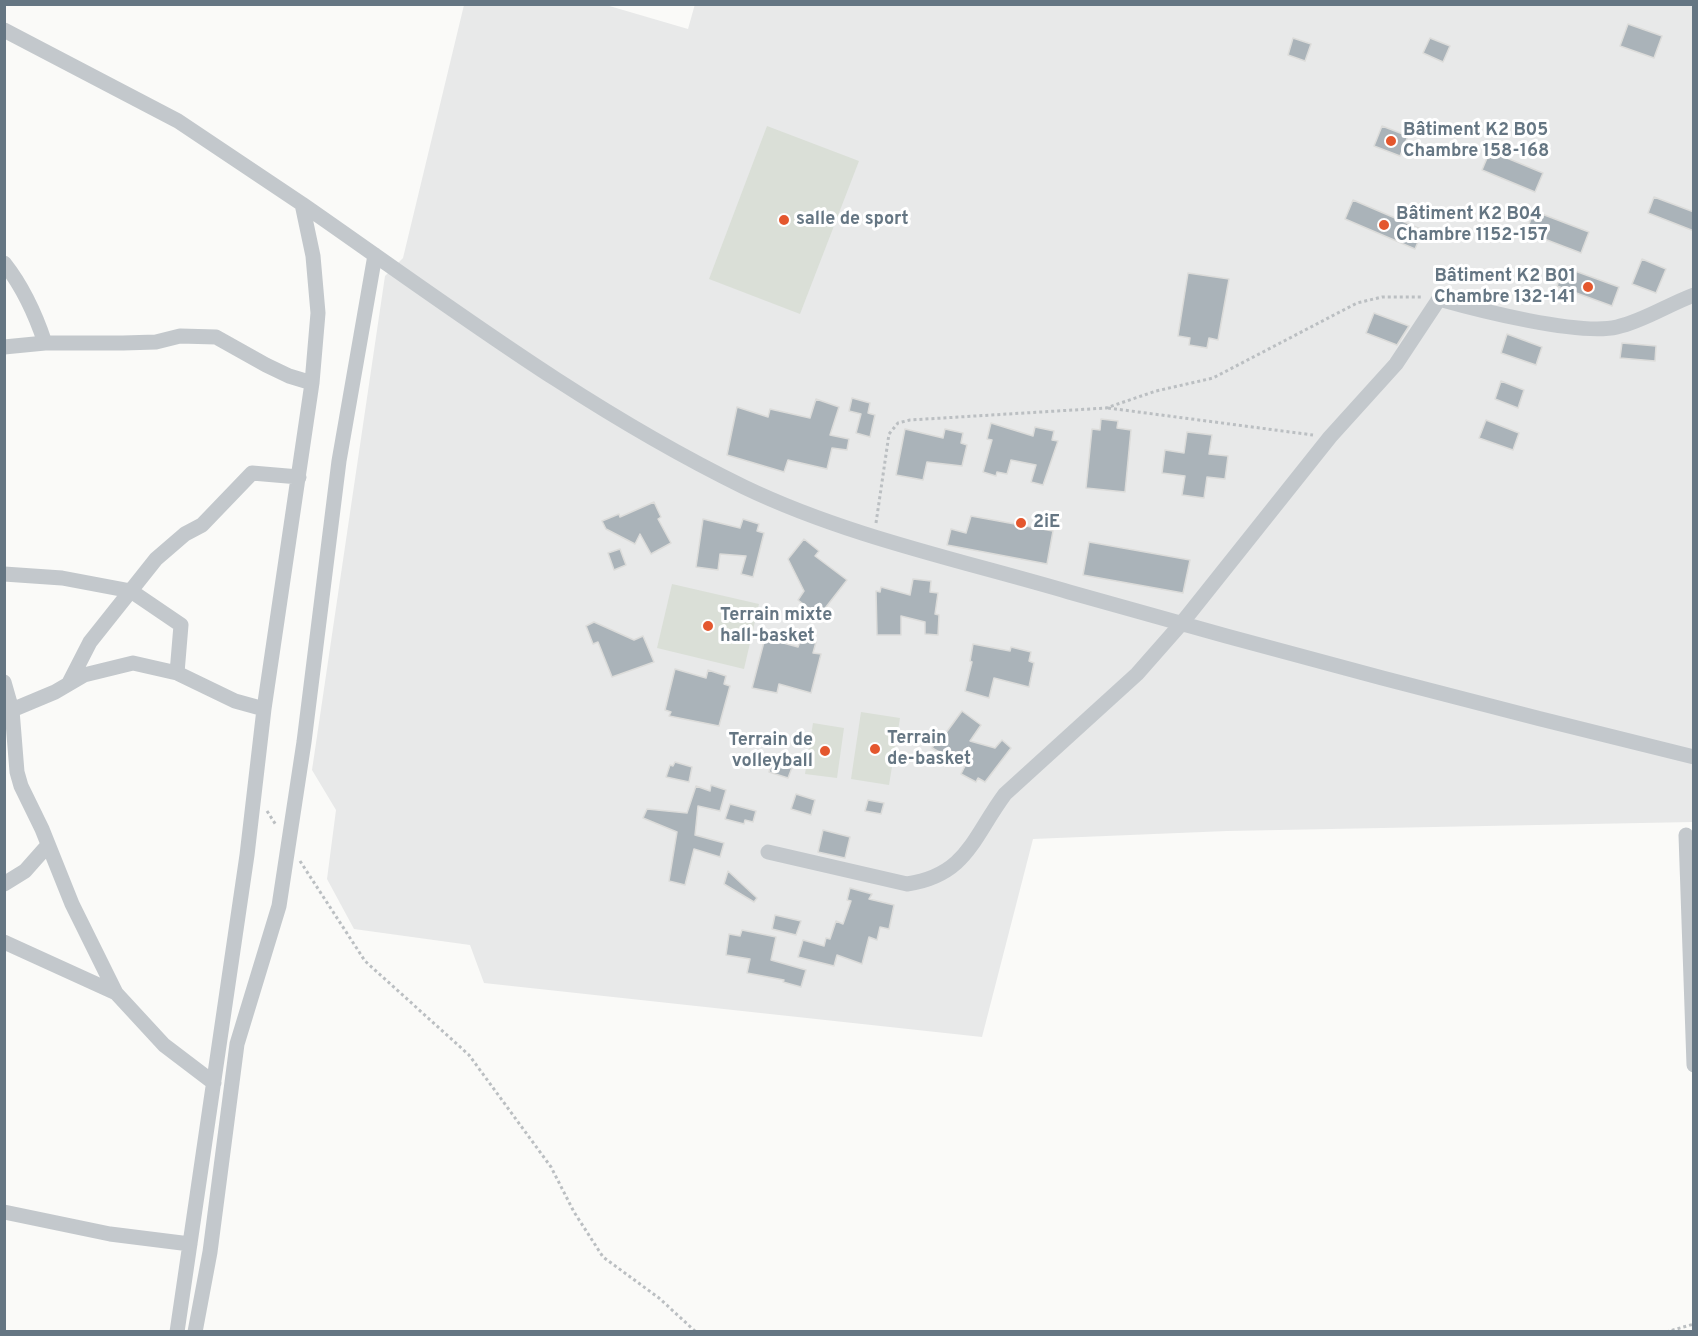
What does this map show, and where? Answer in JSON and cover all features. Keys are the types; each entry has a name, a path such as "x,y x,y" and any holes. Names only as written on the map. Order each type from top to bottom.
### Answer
{"street":[{"path":"4,30 178,121 548,375 659,443 753,491 873,538 1181,624 1694,757"},
{"path":"177,1332 256,794 264,709 312,383 318,313 313,256 302,204"},
{"path":"195,1332 210,1252 237,1044 279,906 304,742 339,461 375,255"},
{"path":"4,262 20,284 36,317 45,343"},
{"path":"768,852 907,884 929,881 956,864 980,836 992,812 1005,794 1137,674 1181,624 1330,437 1396,364 1439,299 1478,310 1589,329 1613,328 1635,323 1694,295"},
{"path":"4,347 45,343 156,342 180,336 216,337 274,369 312,383"},
{"path":"69,683 90,642 156,559 185,534 202,525 252,473 299,477"},
{"path":"4,574 62,578 131,591 181,626 177,673"},
{"path":"8,711 55,692 100,669 133,663 177,673 235,701 264,709"},
{"path":"4,682 17,772 72,904 116,993 164,1045 214,1083"},
{"path":"1686,835 1694,1065"},
{"path":"4,884 25,872 48,845"},
{"path":"4,942 116,993"},
{"path":"4,1212 110,1234 190,1244"}],"path":[{"path":"1106,408 1156,391 1213,378 1357,303 1399,296 1439,299"},
{"path":"873,538 889,434 898,423 910,420 992,413 1106,408 1330,437"},
{"path":"256,794 282,833"},
{"path":"294,853 365,961 469,1055 551,1167 574,1212 603,1257 659,1298 696,1332"},
{"path":"1666,1332 1694,1324"}],"shaded area":[{"name":"2iE","path":"695,4 1693,5 1693,822 1227,831 1033,839 982,1037 484,983 470,945 354,929 327,879 336,810 312,770 385,276 403,258 464,5 606,5 688,29"},
{"name":"salle de sport","path":"767,126 859,161 800,314 709,279"},
{"name":"Terrain mixte hall-basket","path":"672,584 759,604 744,669 657,648"},
{"name":"Terrain de-basket","path":"861,712 900,718 889,785 851,779"},
{"name":"Terrain de volleyball","path":"813,723 844,728 837,778 805,774"}],"building":[{"path":"1628,24 1662,36 1654,58 1620,46"},
{"path":"1293,38 1311,44 1305,61 1288,55"},
{"path":"1430,38 1450,46 1443,62 1423,53"},
{"name":"Bâtiment K2 B05 Chambre 158-168","path":"1382,126 1408,136 1400,156 1374,146"},
{"path":"1490,151 1543,173 1535,192 1482,170"},
{"path":"1654,197 1694,212 1694,231 1648,213"},
{"name":"Bâtiment K2 B04 Chambre 1152-157","path":"1353,200 1423,230 1415,249 1345,219"},
{"path":"1534,211 1589,232 1581,253 1526,232"},
{"path":"1642,259 1666,269 1656,293 1632,284"},
{"name":"Bâtiment K2 B01 Chambre 132-141","path":"1564,267 1619,287 1612,306 1557,286"},
{"path":"1188,273 1229,279 1218,340 1209,338 1207,348 1189,345 1190,338 1178,336"},
{"path":"1374,313 1409,326 1397,345 1366,333"},
{"path":"1507,334 1542,347 1536,365 1501,353"},
{"path":"1622,343 1656,346 1655,361 1620,358"},
{"path":"1501,381 1524,390 1518,408 1495,399"},
{"path":"852,398 870,403 868,413 875,415 870,437 856,433 861,414 849,411"},
{"path":"816,399 839,407 830,435 849,439 847,450 832,448 827,469 788,460 784,472 727,455 737,407 768,417 770,409 810,418"},
{"path":"1101,419 1118,421 1117,428 1131,430 1125,492 1086,488 1092,429 1100,430"},
{"path":"1486,420 1519,433 1513,450 1479,438"},
{"path":"991,423 1033,436 1035,427 1054,431 1052,440 1058,441 1043,485 1031,482 1036,465 1011,460 1007,474 997,472 996,476 983,472 992,440 987,439"},
{"path":"905,429 943,438 945,429 963,433 961,443 967,445 962,466 927,462 923,480 896,475"},
{"path":"1187,432 1212,435 1209,454 1228,456 1225,479 1207,477 1204,498 1182,495 1185,476 1162,473 1165,450 1184,453"},
{"path":"654,502 661,517 658,519 671,543 651,554 640,534 635,544 606,529 602,521 619,514 620,517"},
{"path":"971,516 1053,531 1047,564 947,545 951,529 966,533"},
{"path":"703,519 740,528 743,519 759,524 757,531 764,533 753,577 741,574 746,556 720,554 718,570 696,567"},
{"path":"804,539 819,551 815,556 847,580 819,616 798,600 804,591 788,559"},
{"path":"1089,542 1190,560 1183,593 1083,575"},
{"path":"620,549 626,565 614,570 608,553"},
{"path":"913,579 931,581 930,592 938,593 935,614 939,615 938,635 925,634 925,622 901,616 901,635 877,635 876,591 880,592 881,587 910,595"},
{"path":"594,622 634,640 643,636 654,662 612,677 598,642 593,644 586,626"},
{"path":"765,638 798,647 801,638 816,642 813,653 821,654 811,693 779,684 777,693 752,688"},
{"path":"973,644 1010,651 1011,647 1031,652 1029,661 1034,663 1029,687 994,678 989,698 965,691 972,662 970,661"},
{"path":"675,669 706,678 708,670 726,676 724,684 730,686 719,726 669,716 671,712 665,710"},
{"path":"962,711 981,725 970,741 995,748 1002,740 1011,748 985,782 978,778 976,782 961,774 965,766 932,748 940,735 943,737"},
{"path":"774,755 791,760 790,764 793,765 788,778 769,772"},
{"path":"675,762 692,767 689,782 666,777 670,765 673,766"},
{"path":"711,785 726,790 720,811 698,806 695,835 724,843 720,857 694,849 685,885 669,881 677,832 643,818 647,809 687,813 696,786 710,791"},
{"path":"796,794 815,800 811,815 791,809"},
{"path":"868,800 884,803 881,814 865,811"},
{"path":"730,804 756,811 753,822 745,820 744,824 725,819"},
{"path":"823,830 850,837 845,858 818,852"},
{"path":"728,871 757,898 754,902 724,884"},
{"path":"850,888 872,894 869,899 894,905 889,929 880,927 877,940 869,937 862,964 837,955 834,966 798,957 803,940 824,946 826,938 830,939 836,921 843,924 851,901 847,900"},
{"path":"775,915 801,921 796,935 772,929"},
{"path":"742,930 776,937 771,960 806,970 801,987 783,982 784,980 747,973 750,959 726,955 729,934 740,936"}],"place":[{"name":"Bâtiment K2 B05 Chambre 158-168","path":"1391,141"},
{"name":"salle de sport","path":"784,220"},
{"name":"Bâtiment K2 B04 Chambre 1152-157","path":"1384,225"},
{"name":"Bâtiment K2 B01 Chambre 132-141","path":"1588,287"},
{"name":"2iE","path":"1021,523"},
{"name":"Terrain mixte hall-basket","path":"708,626"},
{"name":"Terrain de-basket","path":"875,749"},
{"name":"Terrain de volleyball","path":"825,751"}]}
